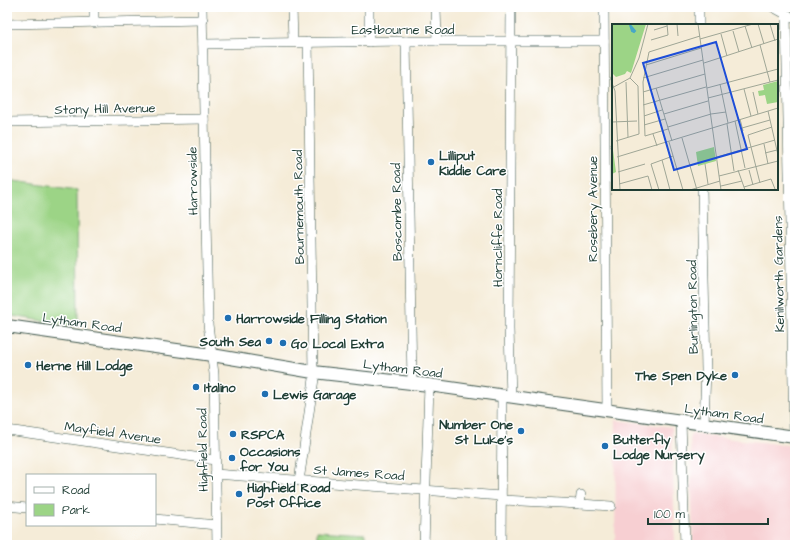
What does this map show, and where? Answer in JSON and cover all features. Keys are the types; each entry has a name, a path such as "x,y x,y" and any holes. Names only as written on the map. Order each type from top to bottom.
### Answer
{"main road":[{"name":"Lytham Road","path":"7,326 212,355 314,372 429,385 794,437"}],"street":[{"path":"94,7 94,23"},
{"name":"Harrowside","path":"202,7 208,324 212,355"},
{"path":"292,7 293,42"},
{"path":"369,7 369,42"},
{"path":"436,7 436,41"},
{"name":"Horncliffe Road","path":"501,545 501,498 507,397 509,329 511,7"},
{"name":"Rosebery Avenue","path":"604,7 607,410"},
{"path":"699,7 699,24"},
{"path":"773,7 795,19"},
{"name":"Kenilworth Gardens","path":"786,14 794,437"},
{"path":"7,24 203,20"},
{"name":"Eastbourne Road","path":"203,44 406,41 604,41"},
{"name":"Boscombe Road","path":"406,41 412,383"},
{"name":"Bournemouth Road","path":"298,481 314,372 308,42"},
{"name":"Stony Hill Avenue","path":"7,122 204,119"},
{"name":"Burlington Road","path":"702,190 706,370 704,424"},
{"name":"Highfield Road","path":"212,355 217,545"},
{"path":"424,545 429,385"},
{"path":"682,421 685,545"},
{"name":"Mayfield Avenue","path":"7,430 215,460"},
{"name":"St James Road","path":"215,474 426,490 501,498 581,500 611,506"},
{"path":"7,506 26,508"},
{"path":"156,519 216,525"}],"shaded area":[{"path":"616,420 672,427 675,545 615,545"},
{"path":"690,434 795,446 795,545 693,545"}],"green space":[{"path":"7,180 77,190 78,327 7,315"},
{"path":"317,531 365,534 365,545 317,545"}],"place":[{"name":"Lilliput Kiddie Care","path":"431,162"},
{"name":"Harrowside Filling Station","path":"228,318"},
{"name":"South Sea","path":"269,341"},
{"name":"Go Local Extra","path":"283,343"},
{"name":"Herne Hill Lodge","path":"28,365"},
{"name":"The Spen Dyke","path":"735,375"},
{"name":"Italino","path":"196,387"},
{"name":"Lewis Garage","path":"265,394"},
{"name":"Number One St Luke's","path":"521,431"},
{"name":"RSPCA","path":"233,434"},
{"name":"Butterfly Lodge Nursery","path":"605,446"},
{"name":"Occasions for You","path":"232,458"},
{"name":"Highfield Road Post Office","path":"239,494"}]}
